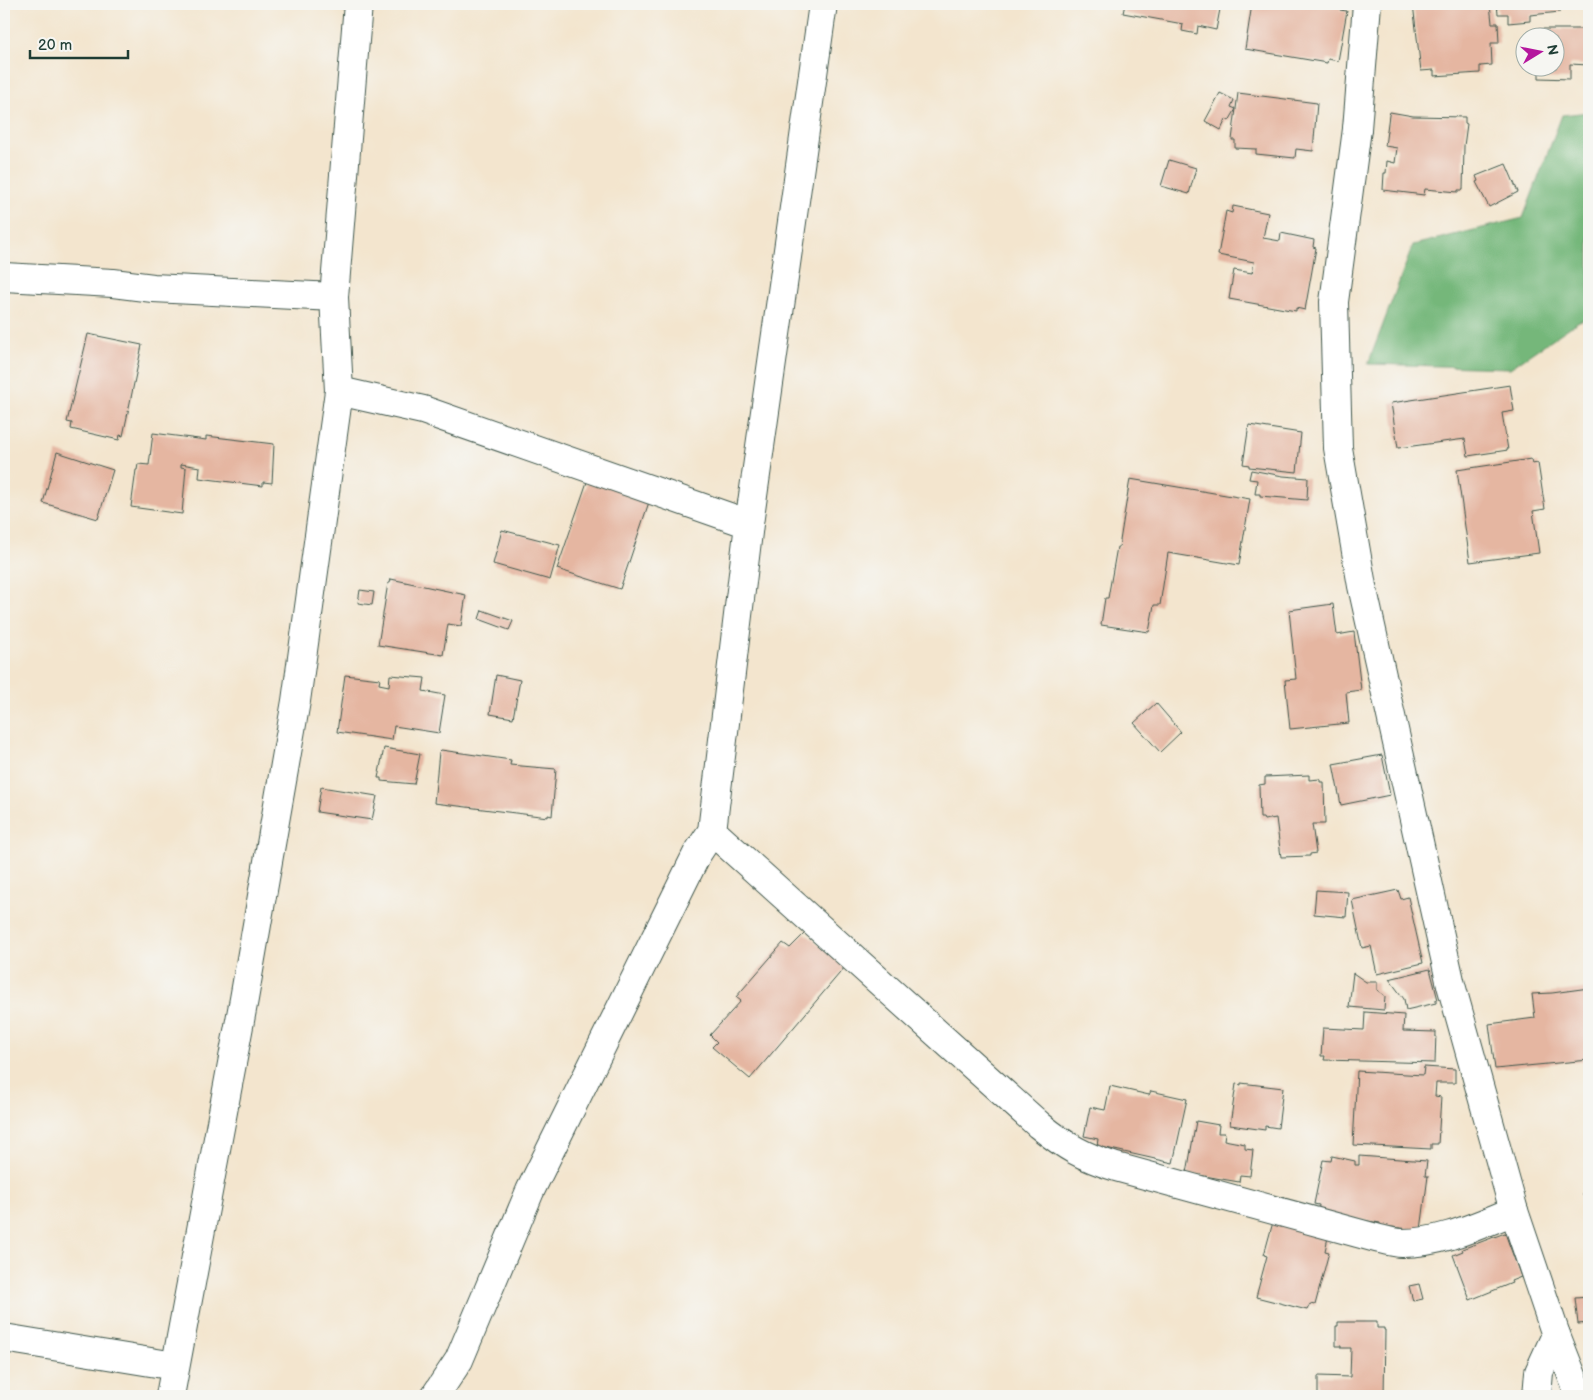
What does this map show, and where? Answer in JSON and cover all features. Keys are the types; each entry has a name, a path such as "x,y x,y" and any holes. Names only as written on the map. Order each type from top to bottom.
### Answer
{"street":[{"path":"170,1396 244,999 296,702 339,391 334,297 358,4"},
{"path":"435,1396 459,1360 530,1191 697,854 712,831 749,524 823,4"},
{"path":"1367,4 1357,128 1334,302 1338,448 1362,586 1451,985 1514,1211 1556,1335 1580,1396"},
{"path":"4,277 113,283 154,288 334,297"},
{"path":"339,391 423,410 749,524"},
{"path":"712,831 1039,1125 1062,1144 1088,1158 1116,1168 1400,1243 1426,1241 1451,1235 1514,1211"},
{"path":"1537,1396 1539,1372 1556,1335"},
{"path":"4,1338 175,1366"}],"green space":[{"path":"1589,112 1589,318 1579,321 1510,368 1368,364 1413,245 1523,218 1562,115"}],"building":[{"path":"1125,4 1221,4 1216,30 1198,26 1197,34 1182,31 1183,24 1123,13"},
{"path":"1252,4 1323,4 1341,7 1340,10 1347,11 1338,61 1328,59 1327,63 1245,49"},
{"path":"1413,4 1490,4 1492,23 1498,23 1499,43 1491,43 1492,65 1480,66 1480,73 1434,76 1434,70 1421,71"},
{"path":"1497,4 1559,4 1560,12 1530,15 1530,21 1508,23 1508,14 1498,14"},
{"path":"1566,29 1589,29 1589,65 1570,64 1570,79 1539,78 1566,78"},
{"path":"1220,93 1234,100 1231,107 1236,109 1229,121 1226,119 1221,130 1205,121"},
{"path":"1238,93 1317,103 1313,151 1296,149 1295,158 1256,154 1256,149 1235,148 1235,140 1232,140"},
{"path":"1390,112 1413,116 1465,117 1465,123 1467,124 1464,146 1463,190 1458,190 1458,192 1425,189 1424,195 1383,190 1387,161 1395,163 1397,148 1385,146"},
{"path":"1169,160 1196,168 1189,194 1161,186"},
{"path":"1506,164 1518,192 1489,207 1476,182 1478,181 1476,176"},
{"path":"1233,206 1268,213 1263,238 1280,241 1281,233 1314,240 1313,247 1316,248 1305,310 1296,308 1296,311 1229,299 1234,270 1252,273 1254,262 1218,255 1226,211 1232,213"},
{"path":"88,334 142,345 123,436 120,435 119,440 71,429 72,423 67,422"},
{"path":"1510,385 1514,411 1502,413 1508,450 1468,456 1465,439 1398,448 1391,403"},
{"path":"1249,425 1301,433 1297,472 1249,467 1249,465 1243,464"},
{"path":"153,433 206,440 206,436 274,444 272,483 263,482 263,486 199,478 200,467 181,464 181,467 186,468 182,514 131,507 136,470 138,464 149,465"},
{"path":"57,452 113,470 98,519 43,503"},
{"path":"1531,459 1532,464 1538,463 1545,509 1533,511 1539,553 1470,562 1457,470"},
{"path":"1251,470 1308,478 1307,500 1255,494 1257,480 1249,479"},
{"path":"588,479 650,499 620,589 557,569"},
{"path":"1130,479 1250,499 1239,565 1168,553 1160,605 1154,605 1149,632 1101,625 1105,598 1108,598 1117,547 1119,547"},
{"path":"502,530 560,545 550,580 493,564"},
{"path":"391,579 466,595 461,626 448,624 443,655 378,645 388,583 390,583"},
{"path":"360,590 374,592 372,605 358,603"},
{"path":"1333,604 1337,635 1354,632 1361,690 1346,692 1349,723 1290,729 1285,680 1296,679 1289,610"},
{"path":"482,610 513,621 509,630 479,619"},
{"path":"345,675 380,679 379,684 389,686 390,675 425,678 423,691 445,695 439,733 394,726 392,740 337,732"},
{"path":"496,675 520,680 513,718 490,714"},
{"path":"1156,703 1181,732 1160,752 1134,723"},
{"path":"384,748 420,754 414,784 381,781 381,778 378,778"},
{"path":"441,750 511,760 510,765 556,769 552,816 434,803 439,752"},
{"path":"1382,755 1390,795 1341,805 1333,764"},
{"path":"1309,775 1309,780 1320,779 1320,782 1324,782 1325,824 1312,824 1316,853 1310,854 1310,856 1281,857 1276,818 1264,820 1260,818 1259,785 1265,784 1265,777"},
{"path":"321,787 377,796 372,820 317,812"},
{"path":"1316,890 1348,892 1346,917 1314,914"},
{"path":"1398,890 1401,899 1408,897 1423,963 1377,974 1371,946 1362,948 1352,900"},
{"path":"805,933 845,967 750,1079 712,1047 717,1042 710,1035 741,1001 736,997 783,943 790,948"},
{"path":"1430,969 1438,1000 1436,1000 1436,1003 1406,1010 1404,999 1389,979"},
{"path":"1353,973 1366,982 1377,982 1377,990 1385,996 1384,1010 1349,1007"},
{"path":"1589,988 1589,1060 1495,1069 1489,1024 1535,1018 1532,994"},
{"path":"1365,1012 1404,1015 1403,1031 1436,1032 1435,1063 1324,1060 1325,1056 1321,1056 1323,1028 1364,1030"},
{"path":"1424,1067 1455,1069 1455,1083 1436,1083 1435,1096 1441,1097 1438,1144 1431,1144 1431,1149 1353,1145 1357,1071 1423,1075"},
{"path":"1241,1083 1283,1088 1278,1128 1265,1126 1265,1130 1230,1125 1236,1084 1241,1085"},
{"path":"1110,1086 1149,1095 1151,1091 1187,1099 1173,1163 1097,1146 1098,1139 1084,1136 1090,1107 1105,1110"},
{"path":"1196,1121 1219,1125 1218,1133 1225,1133 1224,1140 1245,1144 1245,1149 1253,1150 1250,1176 1240,1175 1239,1182 1187,1173"},
{"path":"1332,1156 1355,1161 1355,1165 1359,1165 1359,1156 1427,1161 1425,1176 1428,1176 1421,1230 1380,1226 1380,1223 1318,1213 1319,1205 1314,1204 1323,1160 1331,1161"},
{"path":"1583,1185 1589,1185 1589,1196 1583,1196"},
{"path":"1273,1222 1328,1237 1325,1251 1329,1252 1315,1305 1310,1304 1307,1310 1256,1297 1267,1256 1264,1255"},
{"path":"1505,1233 1521,1277 1511,1281 1512,1283 1470,1300 1453,1255 1463,1251 1462,1249"},
{"path":"1419,1284 1423,1299 1413,1301 1409,1286"},
{"path":"1589,1297 1589,1323 1578,1324 1575,1298"},
{"path":"1338,1322 1377,1322 1377,1328 1384,1328 1384,1396 1318,1396 1318,1376 1350,1377 1351,1348 1336,1346 1336,1326 1338,1326"}]}
